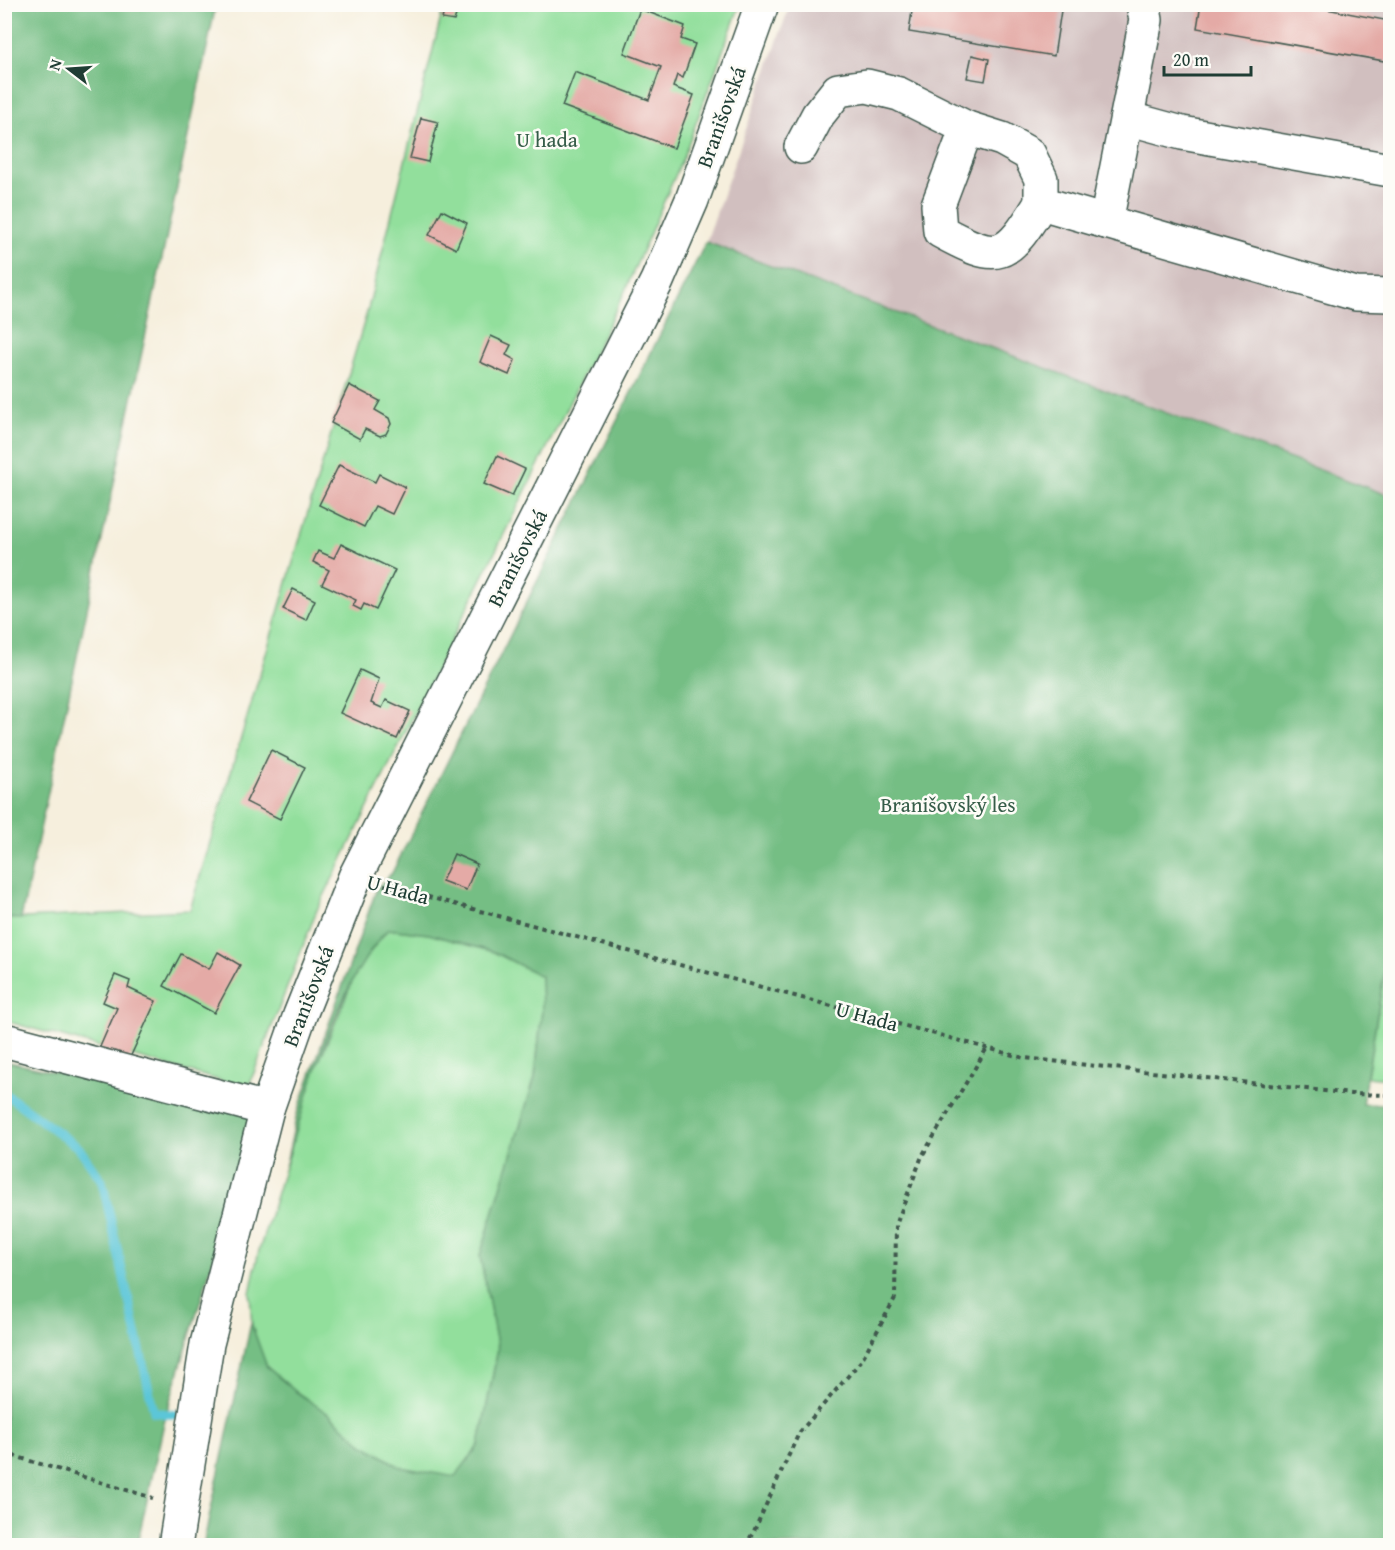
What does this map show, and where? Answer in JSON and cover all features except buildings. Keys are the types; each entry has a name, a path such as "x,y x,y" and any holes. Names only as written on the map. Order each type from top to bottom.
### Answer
{"street":[{"name":"Branišovská","path":"175,1545 207,1344 267,1109 300,1015 355,878 657,281 692,200 762,4"},
{"path":"1106,222 1146,20 1143,4"},
{"path":"801,147 818,115 838,90 867,86 899,94 967,128 1002,139 1029,154 1041,179 1041,203 1018,240 999,252 972,249 940,231 938,205 967,128"},
{"path":"1126,118 1182,133 1390,170"},
{"path":"1041,203 1356,294 1390,295"},
{"path":"4,1040 267,1109"}],"path":[{"name":"U Hada","path":"355,878 1024,1058 1351,1094 1390,1095"},
{"path":"745,1545 754,1531 798,1433 861,1360 895,1298 896,1225 922,1156 987,1048"},
{"path":"4,1453 182,1508"}],"shaded area":[{"path":"790,5 1390,5 1390,496 706,242"}],"green space":[{"path":"5,4 216,5 21,919 4,918"},
{"name":"U hada","path":"444,5 740,5 683,158 624,293 317,910 248,1088 5,1021 4,919 190,910 368,309"},
{"name":"Branišovský les","path":"706,242 1390,496 1390,939 1362,1104 1390,1105 1390,1545 203,1546 251,1323 267,1367 295,1391 330,1415 364,1445 400,1467 455,1477 479,1445 498,1349 480,1256 535,1077 542,1010 541,976 494,952 429,934 388,929 370,952 353,980 339,1010 314,1075 285,1168 297,1114 377,888 392,873"},
{"path":"388,929 429,934 494,952 541,976 542,1010 535,1077 480,1256 498,1349 479,1445 455,1478 400,1467 364,1445 330,1415 295,1391 267,1367 252,1329 250,1293 258,1254 313,1076 358,968"},
{"path":"1390,939 1390,1079 1367,1077"},
{"path":"5,1061 257,1116 166,1414 137,1545 5,1546"}],"waterway":[{"path":"4,1093 79,1148 102,1181 154,1412 190,1417"}]}
